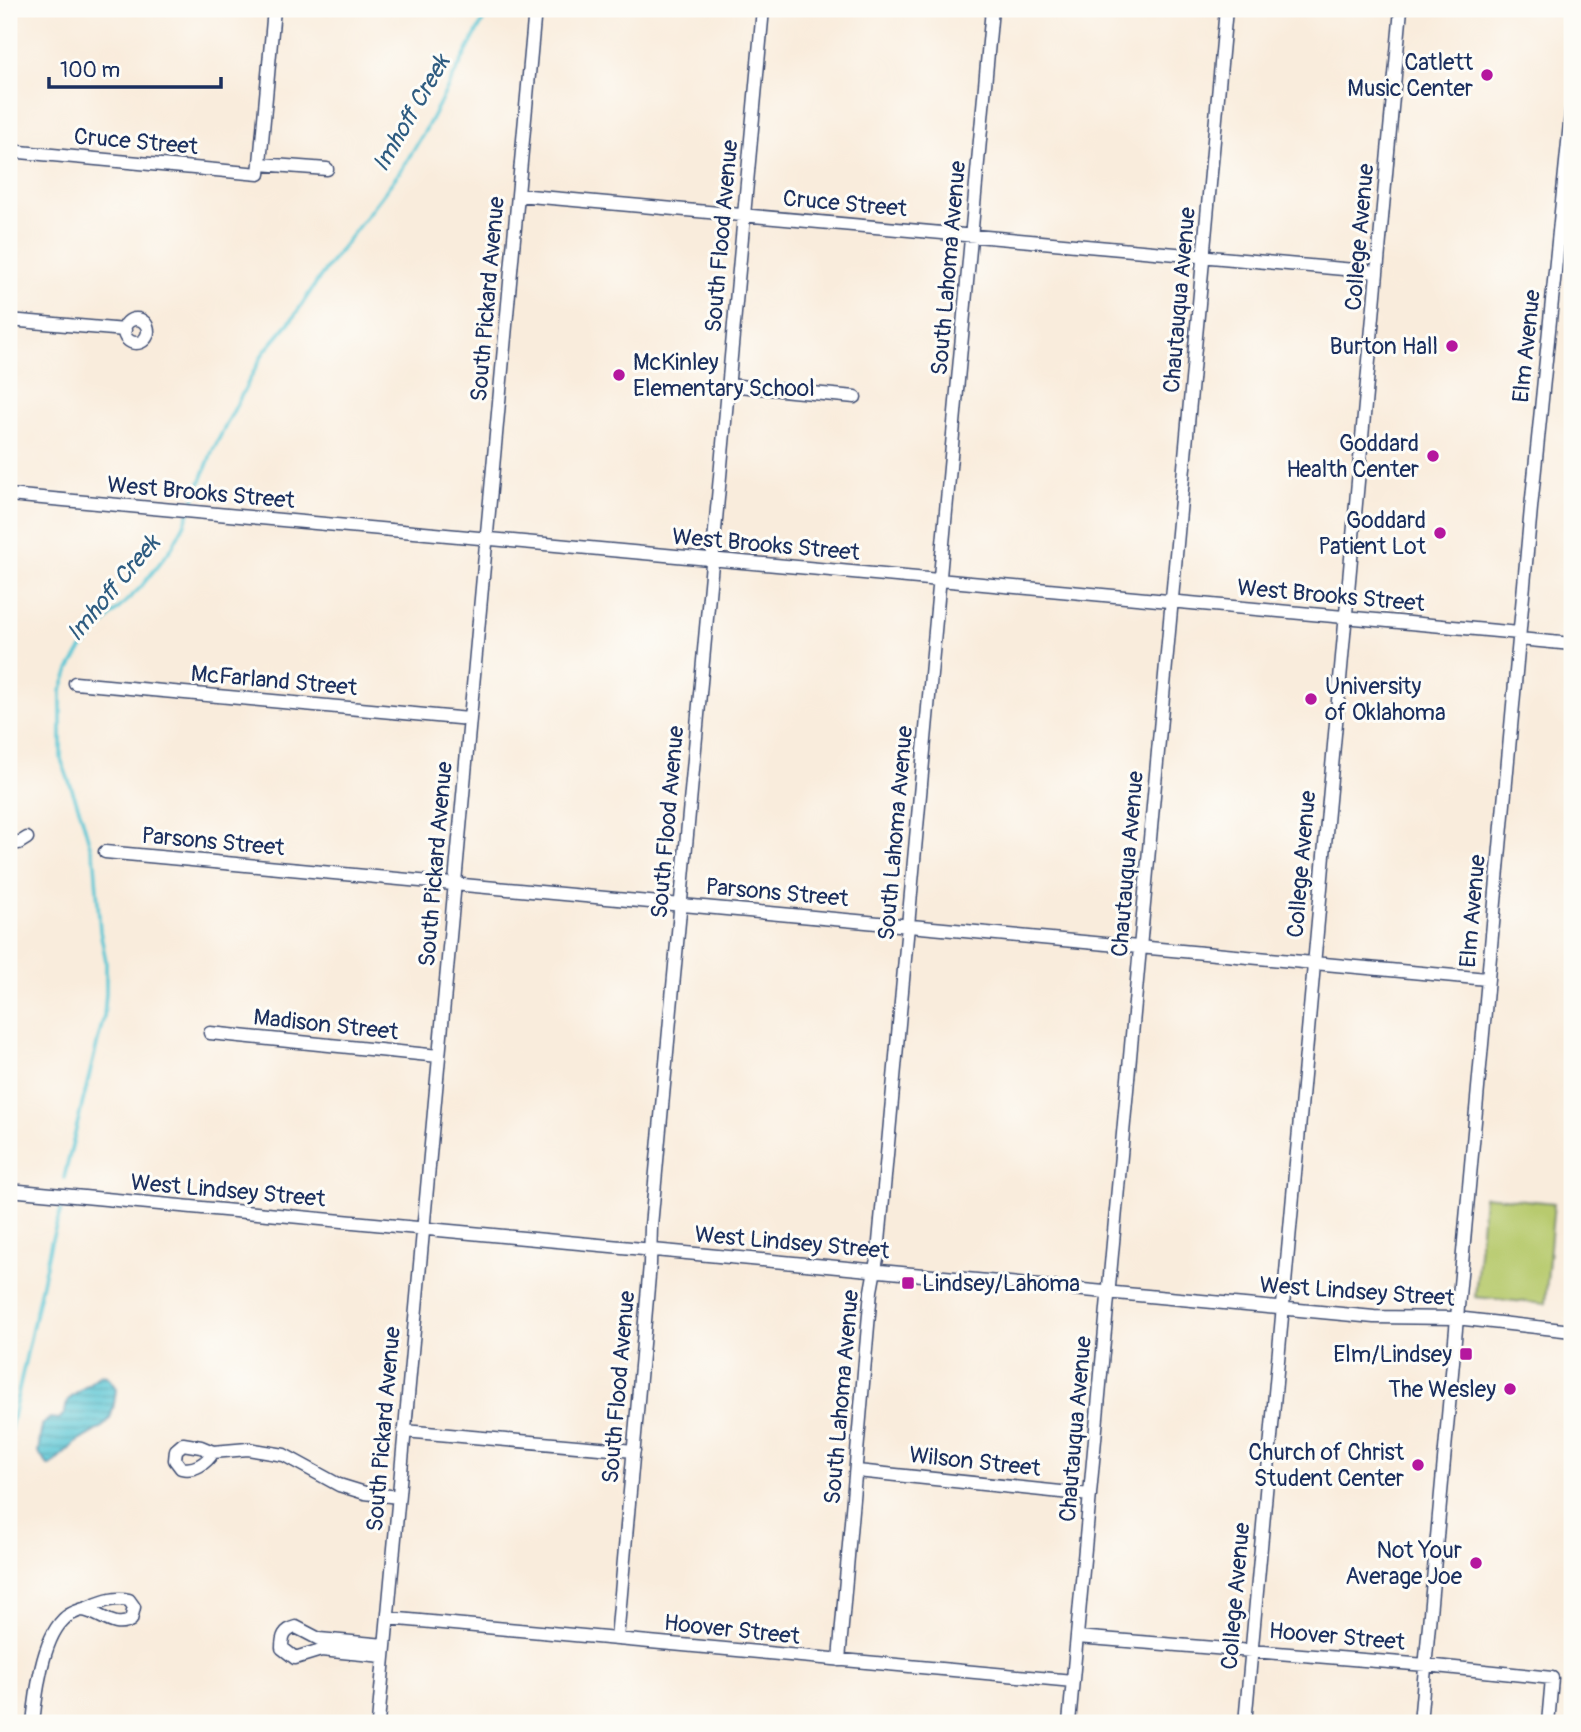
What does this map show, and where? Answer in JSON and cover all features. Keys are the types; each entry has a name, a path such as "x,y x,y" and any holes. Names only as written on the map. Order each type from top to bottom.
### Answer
{"street":[{"path":"260,169 274,9"},
{"name":"South Pickard Avenue","path":"378,1723 535,9"},
{"name":"South Flood Avenue","path":"617,1639 651,1226 763,9"},
{"name":"South Lahoma Avenue","path":"839,1660 871,1291 878,1253 992,9"},
{"name":"Chautauqua Avenue","path":"1069,1723 1226,9"},
{"name":"College Avenue","path":"1245,1723 1401,9"},
{"name":"Elm Avenue","path":"1420,1723 1519,636 1572,103"},
{"name":"Cruce Street","path":"9,151 260,169 327,169"},
{"name":"Cruce Street","path":"518,195 1377,272"},
{"path":"9,320 125,330"},
{"path":"728,385 855,397"},
{"name":"West Brooks Street","path":"9,495 1345,617 1572,644"},
{"name":"McFarland Street","path":"75,683 469,719"},
{"path":"9,843 19,844 27,838"},
{"name":"Parsons Street","path":"106,852 1487,979"},
{"name":"Madison Street","path":"210,1033 439,1056"},
{"name":"West Lindsey Street","path":"9,1190 1374,1317 1456,1318 1572,1331"},
{"path":"404,1431 634,1451"},
{"path":"213,1452 248,1449 284,1455 329,1481 352,1490 398,1497"},
{"name":"Wilson Street","path":"857,1471 1090,1494"},
{"path":"33,1723 37,1690 51,1639 65,1618 82,1610"},
{"name":"Hoover Street","path":"388,1618 1073,1681"},
{"path":"296,1627 319,1639 384,1651 321,1650 295,1658 282,1648 282,1639 287,1630 296,1627"},
{"name":"Hoover Street","path":"1077,1637 1426,1665 1552,1678 1548,1723"}],"green space":[{"path":"1484,1196 1554,1203 1545,1304 1475,1297"}],"water":[{"path":"100,1375 107,1376 116,1388 109,1419 49,1466 38,1453 42,1425 50,1418 59,1419 64,1414 68,1400"}],"waterway":[{"name":"Imhoff Creek","path":"64,1178 104,1016 106,961 100,931 95,863 61,759 61,691 81,650 140,588 171,549 184,525 212,452 264,352 293,318 320,277 402,169 489,9"},
{"name":"Imhoff Creek","path":"9,1435 51,1242 61,1210"}],"place":[{"name":"Catlett Music Center","path":"1487,75"},
{"name":"Burton Hall","path":"1452,346"},
{"name":"McKinley Elementary School","path":"619,375"},
{"name":"Goddard Health Center","path":"1433,456"},
{"name":"Goddard Patient Lot","path":"1440,533"},
{"name":"University of Oklahoma","path":"1311,699"},
{"name":"Lindsey/Lahoma","path":"908,1283"},
{"name":"Elm/Lindsey","path":"1466,1354"},
{"name":"The Wesley","path":"1510,1389"},
{"name":"Church of Christ Student Center","path":"1418,1465"},
{"name":"Not Your Average Joe","path":"1476,1563"}]}
